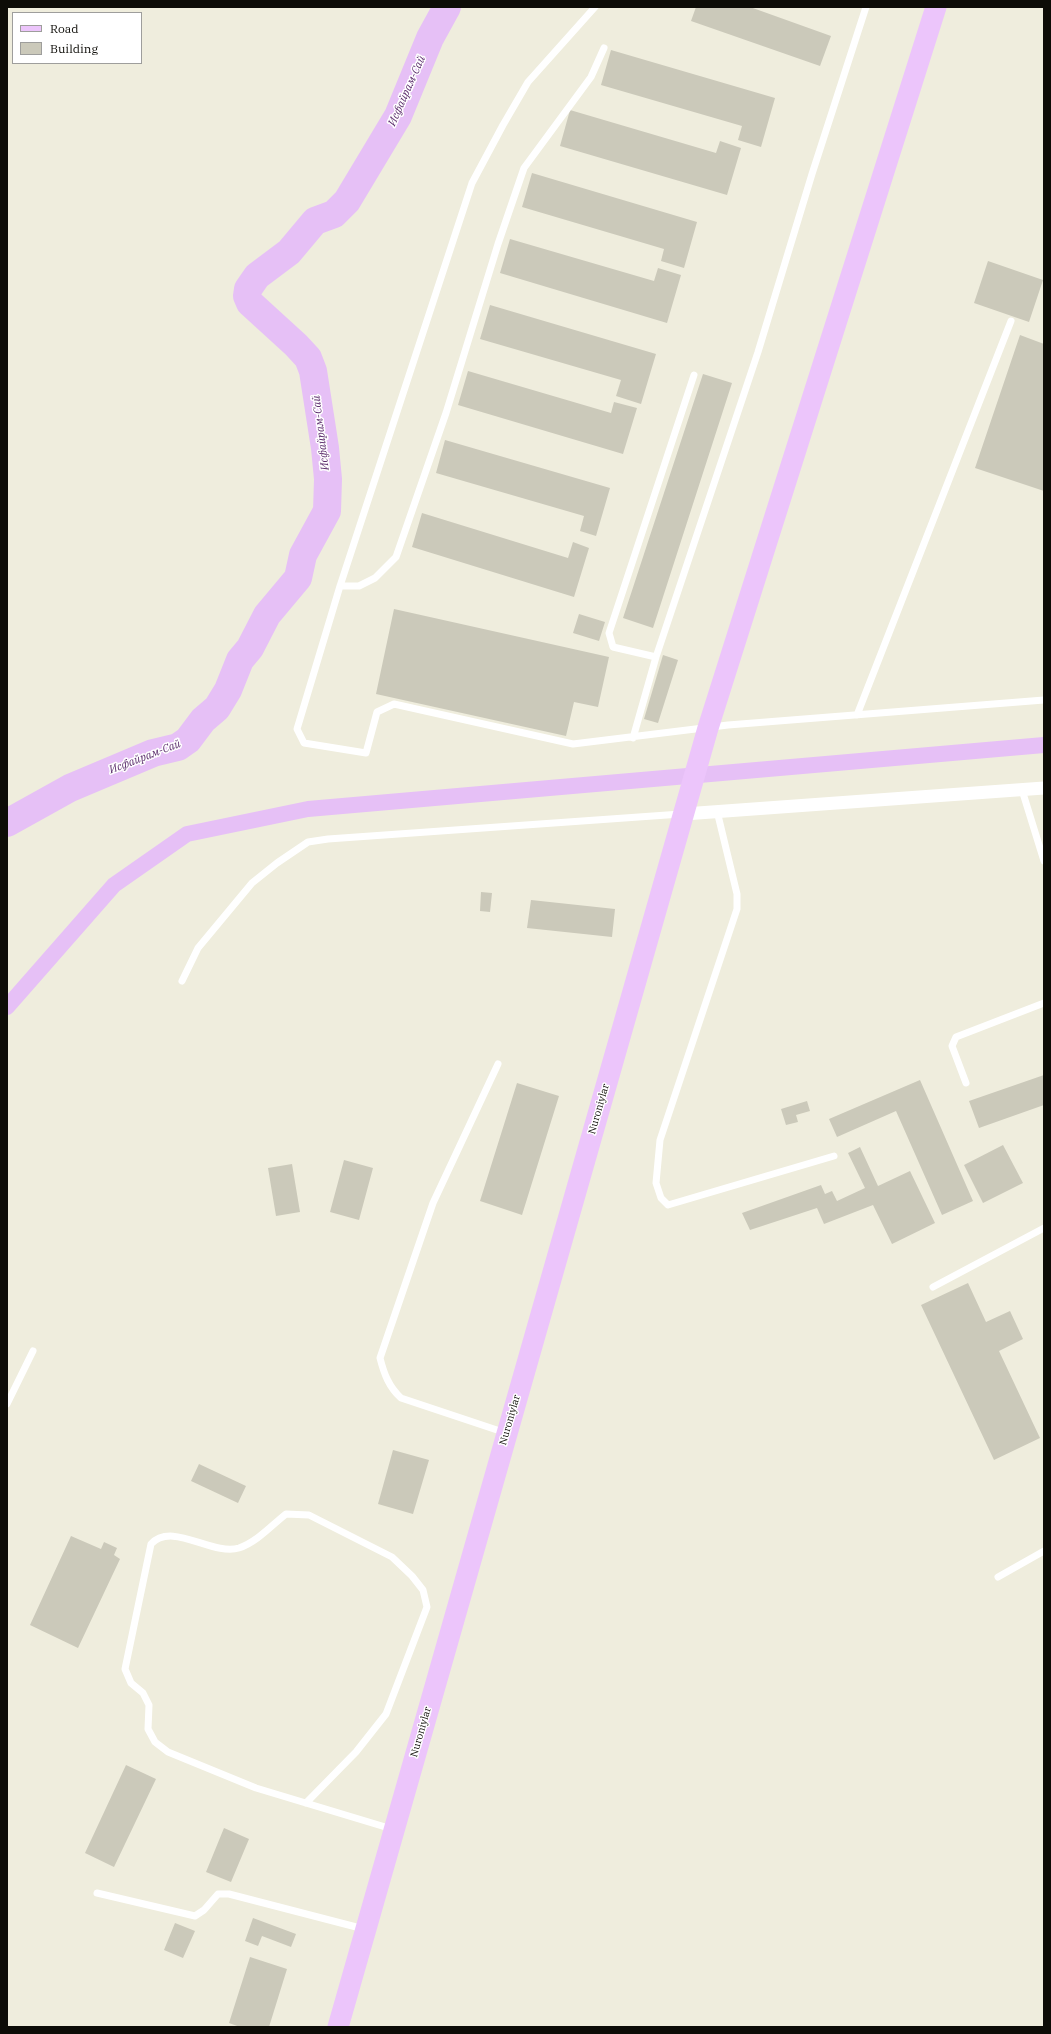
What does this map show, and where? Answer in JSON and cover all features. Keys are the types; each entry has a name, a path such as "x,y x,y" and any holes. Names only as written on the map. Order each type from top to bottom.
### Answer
{"main road":[{"name":"Nuroniylar","path":"338,2027 708,728 936,7"}],"street":[{"path":"684,814 1044,788"}],"lane":[{"path":"595,7 528,82 502,125 472,183 340,586 298,729 304,743 366,752 377,712 394,704 573,744 708,728 1044,700"},
{"path":"633,738 656,657 758,352 812,174 866,7"},
{"path":"340,586 359,586 375,578 396,557 446,413 498,244 524,168 591,77 604,48"},
{"path":"857,715 1011,321"},
{"path":"656,657 613,647 609,633 694,376"},
{"path":"1022,790 1044,861"},
{"path":"718,811 737,894 737,909 660,1140 656,1183 661,1198 668,1205 834,1156"},
{"path":"182,981 198,948 252,883 277,863 308,842 328,839 684,814"},
{"path":"966,1083 952,1046 956,1037 1044,1002"},
{"path":"498,1064 434,1203 380,1358 383,1372 393,1391 401,1398 506,1433"},
{"path":"933,1287 1044,1228"},
{"path":"7,1404 33,1351"},
{"path":"306,1803 356,1752 386,1714 427,1607 423,1590 412,1576 392,1558 309,1515 286,1514 253,1540 238,1548 218,1547 168,1535 157,1537 151,1544 125,1669 131,1682 143,1693 149,1705 148,1729 155,1742 168,1752 256,1788 394,1830"},
{"path":"998,1577 1044,1551"},
{"path":"97,1893 195,1916 204,1910 218,1894 229,1894 366,1929"}],"building":[{"path":"696,7 750,7 831,36 820,66 691,21"},
{"path":"611,50 775,98 761,147 738,140 742,126 601,85"},
{"path":"570,110 716,153 720,141 741,148 727,195 560,146"},
{"path":"532,173 697,222 684,268 661,261 664,249 522,207"},
{"path":"510,239 654,281 658,268 681,275 667,323 500,273"},
{"path":"988,261 1043,280 1029,322 974,303"},
{"path":"490,305 656,354 641,404 616,396 621,380 480,339"},
{"path":"1020,335 1044,344 1044,491 975,468"},
{"path":"468,371 611,413 614,402 637,408 623,454 458,405"},
{"path":"703,374 732,383 653,628 623,618"},
{"path":"445,440 610,488 596,536 580,531 584,516 436,473"},
{"path":"422,513 568,558 573,542 589,548 574,597 412,547"},
{"path":"394,609 609,657 598,707 574,702 566,736 376,694"},
{"path":"579,614 605,622 599,641 573,633"},
{"path":"663,655 678,660 658,723 644,719"},
{"path":"481,892 492,893 490,912 480,911"},
{"path":"531,900 615,909 612,937 527,928"},
{"path":"1044,1075 1044,1105 979,1128 969,1101"},
{"path":"920,1080 973,1201 942,1215 896,1111 837,1137 829,1119"},
{"path":"517,1083 559,1096 522,1215 480,1201"},
{"path":"807,1101 810,1111 796,1115 798,1122 786,1125 781,1109"},
{"path":"1003,1145 1023,1183 983,1203 964,1165"},
{"path":"860,1147 878,1186 910,1171 935,1223 892,1244 873,1205 824,1224 817,1208 750,1230 742,1213 821,1185 825,1194 832,1191 837,1201 865,1188 848,1153"},
{"path":"344,1160 373,1168 359,1220 330,1212"},
{"path":"292,1164 300,1212 276,1216 268,1168"},
{"path":"968,1283 986,1322 1010,1311 1023,1339 999,1351 1040,1438 994,1460 921,1305"},
{"path":"393,1450 429,1460 413,1514 378,1504"},
{"path":"199,1464 246,1486 238,1503 191,1481"},
{"path":"71,1536 101,1549 104,1542 117,1548 114,1555 120,1559 78,1648 30,1625"},
{"path":"126,1765 156,1779 114,1867 85,1853"},
{"path":"224,1828 249,1839 231,1882 206,1872"},
{"path":"253,1918 296,1934 291,1947 262,1936 258,1946 245,1941"},
{"path":"175,1923 195,1931 183,1958 164,1950"},
{"path":"250,1957 287,1969 269,2027 240,2027 229,2023"}],"waterway":[{"name":"Исфайрам-Сай","path":"7,823 70,788 153,753 178,747 188,740 203,720 217,708 228,690 240,660 250,648 267,615 298,578 303,555 327,511 328,479 325,448 313,371 308,358 296,345 250,303 247,296 248,289 257,276 289,252 315,221 334,214 347,201 398,116 430,38 447,7"},
{"path":"7,1007 114,885 187,834 308,809 1044,745"}]}
